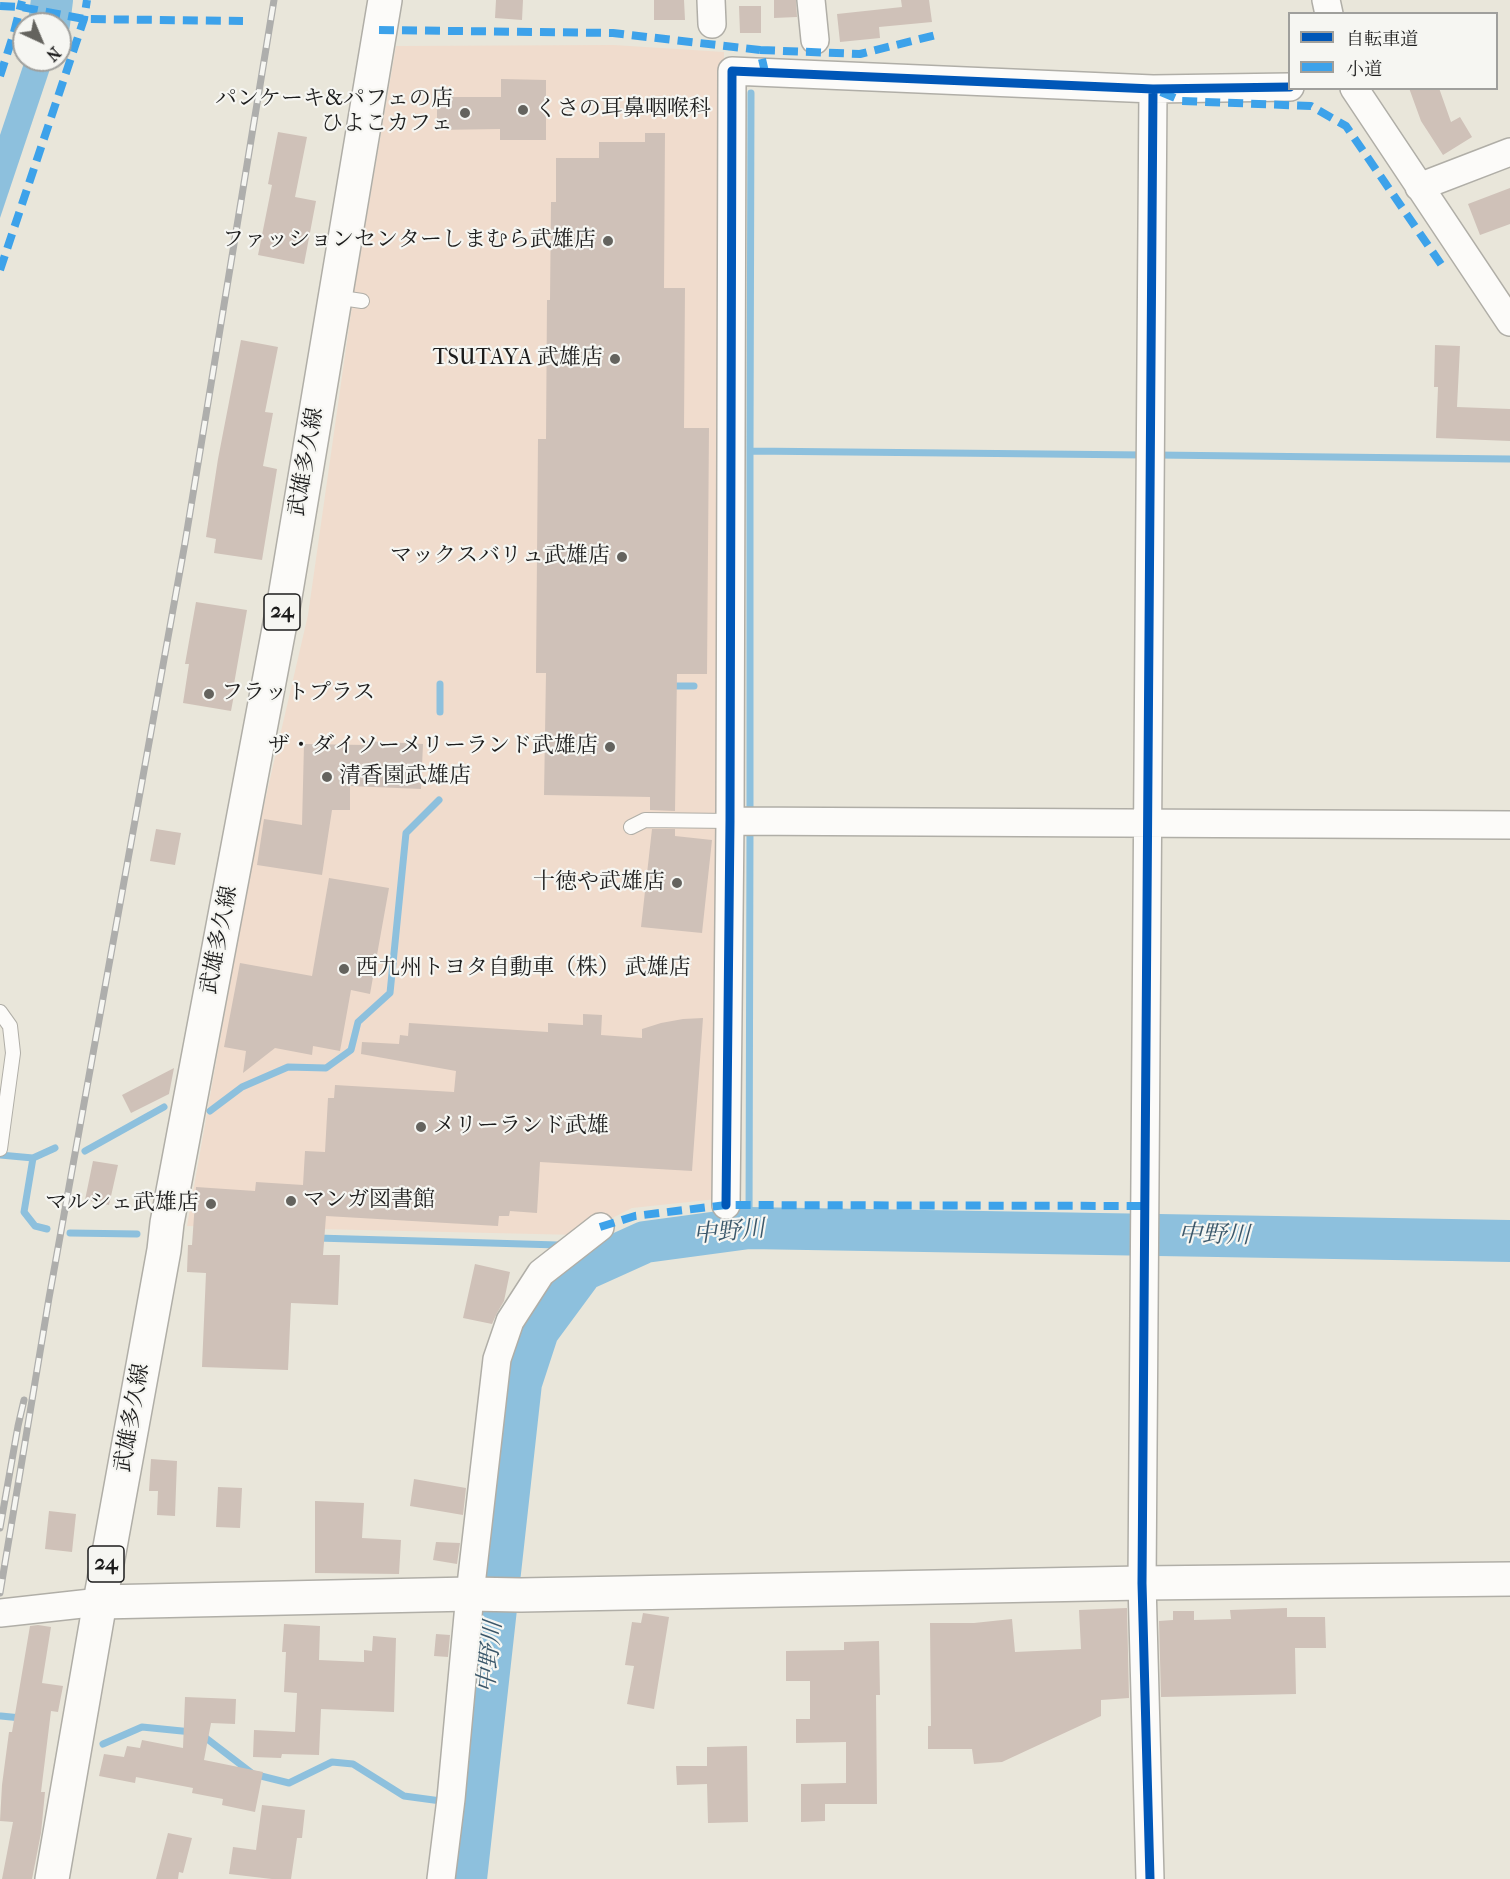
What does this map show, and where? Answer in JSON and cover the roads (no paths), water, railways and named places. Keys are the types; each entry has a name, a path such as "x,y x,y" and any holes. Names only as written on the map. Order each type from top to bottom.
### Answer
{"main road":[{"name":"武雄多久線","path":"52,1879 165,1236 285,597 349,299 384,0"},
{"path":"100,1602 1142,1583 1510,1579"}],"street":[{"path":"811,0 815,40"},
{"path":"726,1205 732,71 1153,89 1288,87"},
{"path":"1150,1879 1142,1583 1153,89"},
{"path":"1355,90 1510,322"},
{"path":"1419,187 1510,152"},
{"path":"729,821 1510,825"},
{"path":"441,1879 474,1594 497,1359 510,1321 541,1273 600,1227"},
{"path":"0,1613 100,1602"}],"lane":[{"path":"631,827 645,820 729,821"},
{"path":"0,1012 10,1026 13,1053 0,1145"}],"water":[{"path":"21,72 49,72 0,218 0,135"}],"waterway":[{"path":"50,12 52,0"},
{"path":"750,451 751,93"},
{"path":"750,816 750,451 1144,455"},
{"path":"1156,455 1510,459"},
{"path":"440,684 440,712"},
{"path":"670,686 694,686"},
{"path":"210,1111 242,1087 288,1067 326,1068 351,1050 358,1022 390,993 406,833 439,800"},
{"path":"749,1228 750,827"},
{"path":"85,1151 164,1107"},
{"path":"33,1158 55,1148"},
{"path":"0,1155 33,1158 24,1212 35,1226 47,1229"},
{"name":"中野川","path":"466,1879 521,1383 538,1331 583,1270 645,1242 749,1228 1510,1241"},
{"path":"70,1233 137,1234"},
{"path":"317,1238 558,1245"},
{"path":"1,1716 21,1718"},
{"path":"103,1744 142,1727 192,1732"},
{"path":"202,1735 253,1774 289,1783 332,1762 353,1764 404,1796 441,1801"}],"railway":[{"path":"0,1593 49,1298 185,543 274,0"},
{"path":"0,1528 24,1400"}],"place":[{"name":"くさの耳鼻咽喉科","path":"523,110"},
{"name":"パンケーキ&パフェの店 ひよこカフェ","path":"465,113"},
{"name":"ファッションセンターしまむら武雄店","path":"608,241"},
{"name":"TSUTAYA 武雄店","path":"615,359"},
{"name":"マックスバリュ武雄店","path":"622,557"},
{"name":"フラットプラス","path":"209,694"},
{"name":"ザ・ダイソーメリーランド武雄店","path":"610,747"},
{"name":"清香園武雄店","path":"327,777"},
{"name":"十徳や武雄店","path":"677,883"},
{"name":"西九州トヨタ自動車（株） 武雄店","path":"344,969"},
{"name":"メリーランド武雄","path":"421,1127"},
{"name":"マンガ図書館","path":"291,1201"},
{"name":"マルシェ武雄店","path":"211,1204"}]}
